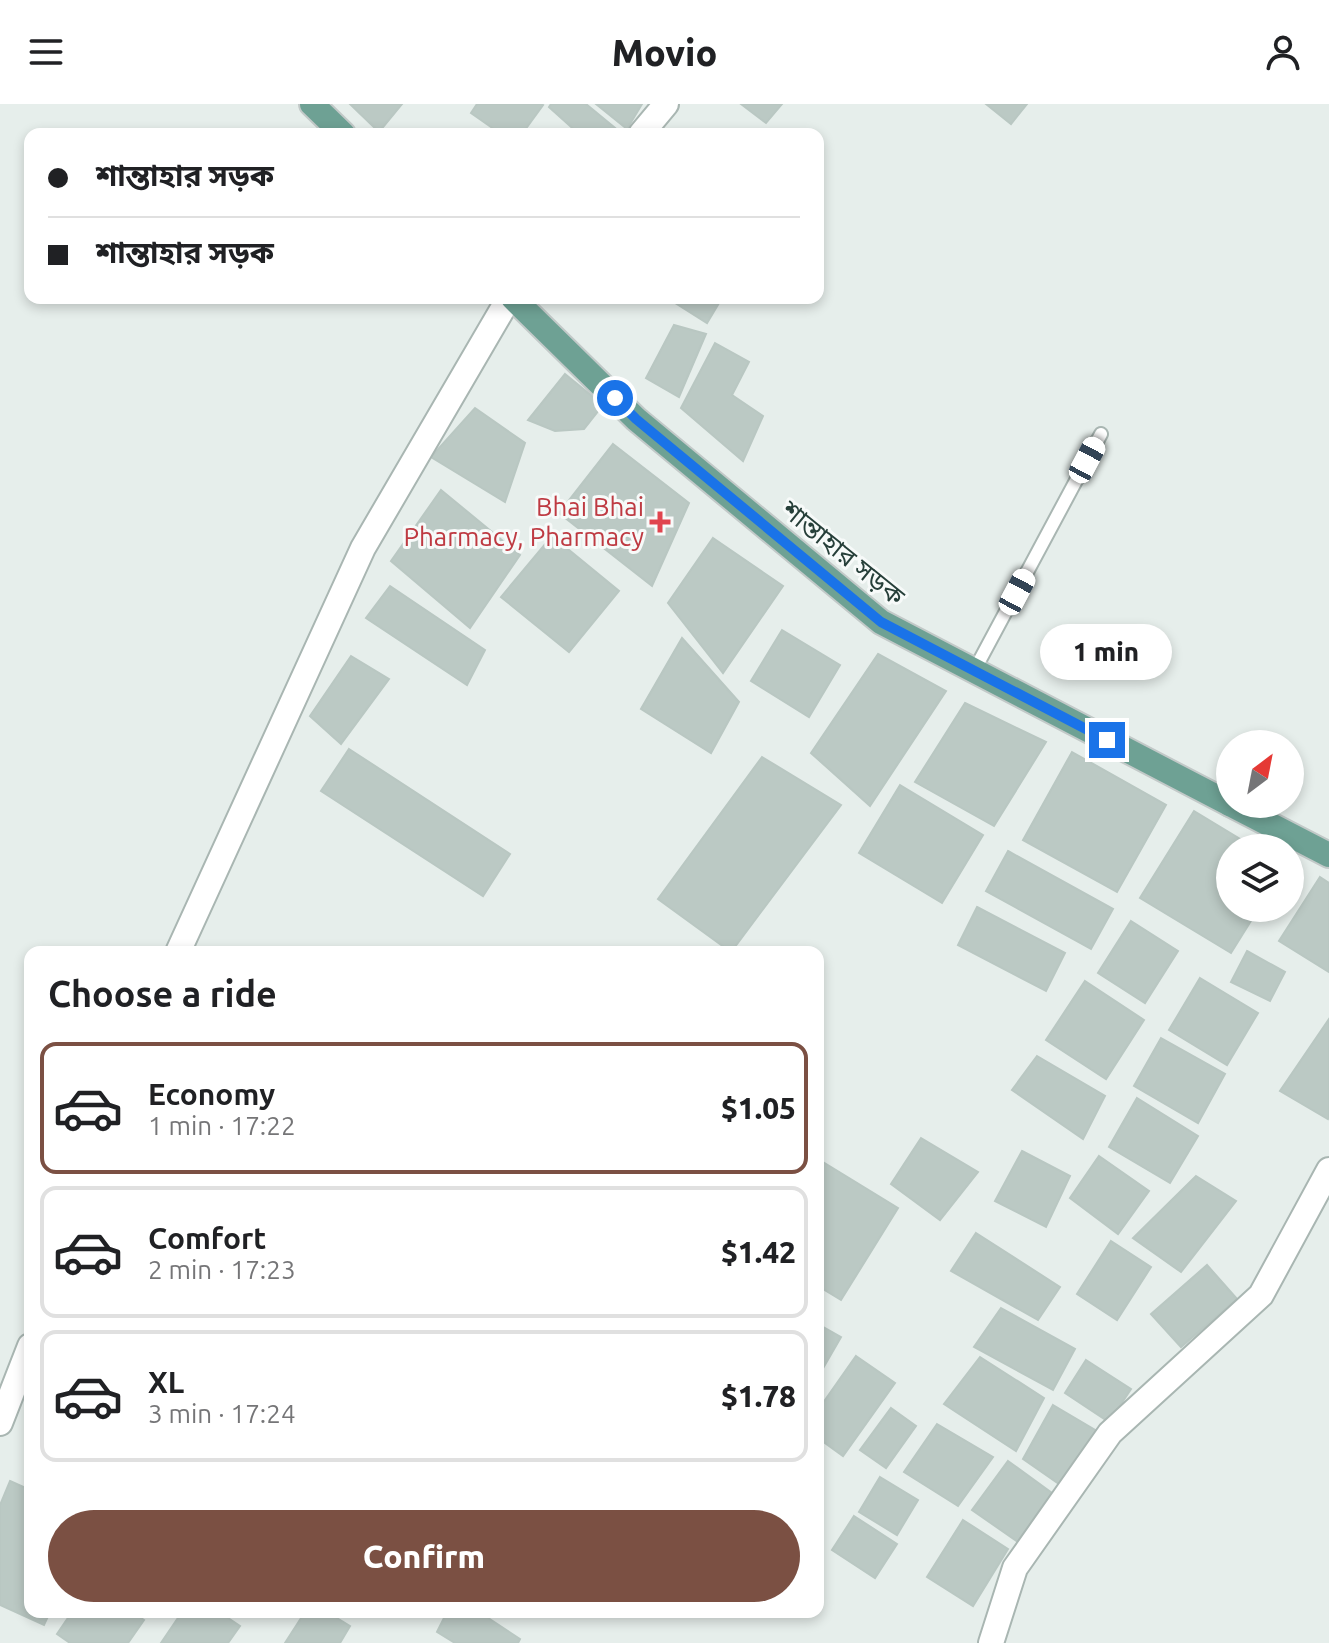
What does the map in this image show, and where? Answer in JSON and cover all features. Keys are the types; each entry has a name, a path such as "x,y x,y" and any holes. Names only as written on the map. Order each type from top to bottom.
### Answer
{"main road":[{"path":"312,104 337,128"},
{"name":"শান্তাহার সড়ক","path":"517,304 636,419 881,622 1216,797"},
{"name":"শান্তাহার সড়ক","path":"1260,818 1327,849"}],"street":[{"path":"646,128 666,104"},
{"path":"181,946 363,548 507,304"},
{"path":"991,1643 1015,1568 1110,1433 1261,1295 1329,1170"},
{"path":"0,1423 24,1361"}],"lane":[{"path":"974,671 1101,434"}],"building":[{"path":"350,104 402,104 382,128 375,128"},
{"path":"477,104 543,105 526,128 492,128 471,113"},
{"path":"551,104 586,104 615,128 572,128 549,107"},
{"path":"596,104 642,104 626,128"},
{"path":"741,104 782,104 766,123"},
{"path":"986,104 1027,104 1011,124"},
{"path":"677,304 718,304 707,323"},
{"path":"674,325 706,334 679,397 646,378"},
{"path":"715,343 749,362 732,395 763,416 743,461 681,408"},
{"path":"565,374 603,405 584,429 555,431 528,420"},
{"path":"475,408 525,443 505,502 431,457"},
{"path":"613,444 689,503 652,586 559,513"},
{"path":"441,490 520,555 470,628 391,561"},
{"path":"552,536 619,591 569,652 501,597"},
{"path":"713,538 783,586 723,673 668,603"},
{"path":"390,586 485,650 467,685 366,618"},
{"path":"782,630 840,665 809,717 751,681"},
{"path":"682,638 739,702 711,753 641,709"},
{"path":"878,654 946,691 870,806 811,753"},
{"path":"351,656 389,679 341,744 310,716"},
{"path":"965,703 1046,742 994,826 915,782"},
{"path":"349,749 510,854 483,896 321,791"},
{"path":"1072,752 1166,805 1117,892 1023,840"},
{"path":"762,757 841,805 735,946 723,946 658,899"},
{"path":"900,785 983,835 942,903 859,853"},
{"path":"1194,811 1232,834 1216,834 1216,922 1250,922 1231,953 1140,898"},
{"path":"1008,851 1113,909 1091,949 986,891"},
{"path":"1320,877 1329,883 1329,972 1279,941 1291,922 1304,922 1304,902"},
{"path":"977,907 1065,953 1046,991 958,945"},
{"path":"1131,921 1178,951 1145,1003 1098,973"},
{"path":"1247,951 1285,972 1270,1001 1231,982"},
{"path":"1200,978 1258,1013 1227,1065 1169,1030"},
{"path":"1085,981 1144,1020 1106,1079 1046,1040"},
{"path":"1329,1019 1329,1117 1328,1119 1280,1091"},
{"path":"1161,1038 1225,1074 1198,1123 1134,1086"},
{"path":"1037,1056 1105,1096 1083,1139 1012,1090"},
{"path":"1137,1098 1198,1136 1170,1183 1109,1147"},
{"path":"921,1138 978,1172 940,1220 891,1184"},
{"path":"1022,1151 1070,1176 1046,1227 995,1201"},
{"path":"1099,1156 1149,1191 1118,1234 1070,1198"},
{"path":"824,1163 898,1208 841,1300 824,1290"},
{"path":"1196,1176 1236,1201 1181,1272 1133,1238"},
{"path":"976,1233 1060,1287 1038,1320 951,1271"},
{"path":"1111,1241 1151,1267 1117,1320 1077,1294"},
{"path":"1207,1265 1237,1299 1181,1347 1151,1314"},
{"path":"1001,1308 1075,1349 1053,1390 974,1347"},
{"path":"824,1327 841,1337 824,1367"},
{"path":"856,1356 895,1383 843,1456 824,1442 824,1401"},
{"path":"980,1357 1044,1398 1016,1451 944,1404"},
{"path":"1086,1360 1131,1389 1109,1422 1065,1393"},
{"path":"1053,1405 1097,1431 1062,1486 1023,1459"},
{"path":"891,1408 916,1426 886,1468 860,1450"},
{"path":"937,1424 993,1457 958,1506 904,1472"},
{"path":"1008,1461 1052,1493 1018,1542 972,1510"},
{"path":"880,1477 918,1500 897,1535 859,1512"},
{"path":"10,1481 24,1487 24,1616 0,1605 0,1505"},
{"path":"854,1516 897,1544 875,1578 832,1550"},
{"path":"963,1520 1008,1549 973,1606 927,1577"},
{"path":"29,1618 47,1618 44,1625"},
{"path":"68,1618 144,1620 128,1643 70,1643 57,1634"},
{"path":"178,1618 228,1618 240,1626 228,1643 161,1643"},
{"path":"301,1618 337,1618 350,1626 340,1643 285,1643"},
{"path":"444,1618 488,1618 520,1639 518,1643 455,1643 437,1632"}],"place":[{"name":"Bhai Bhai Pharmacy, Pharmacy","path":"660,522"}],"route":[{"path":"615,398 636,419 881,622 1107,740"}]}
